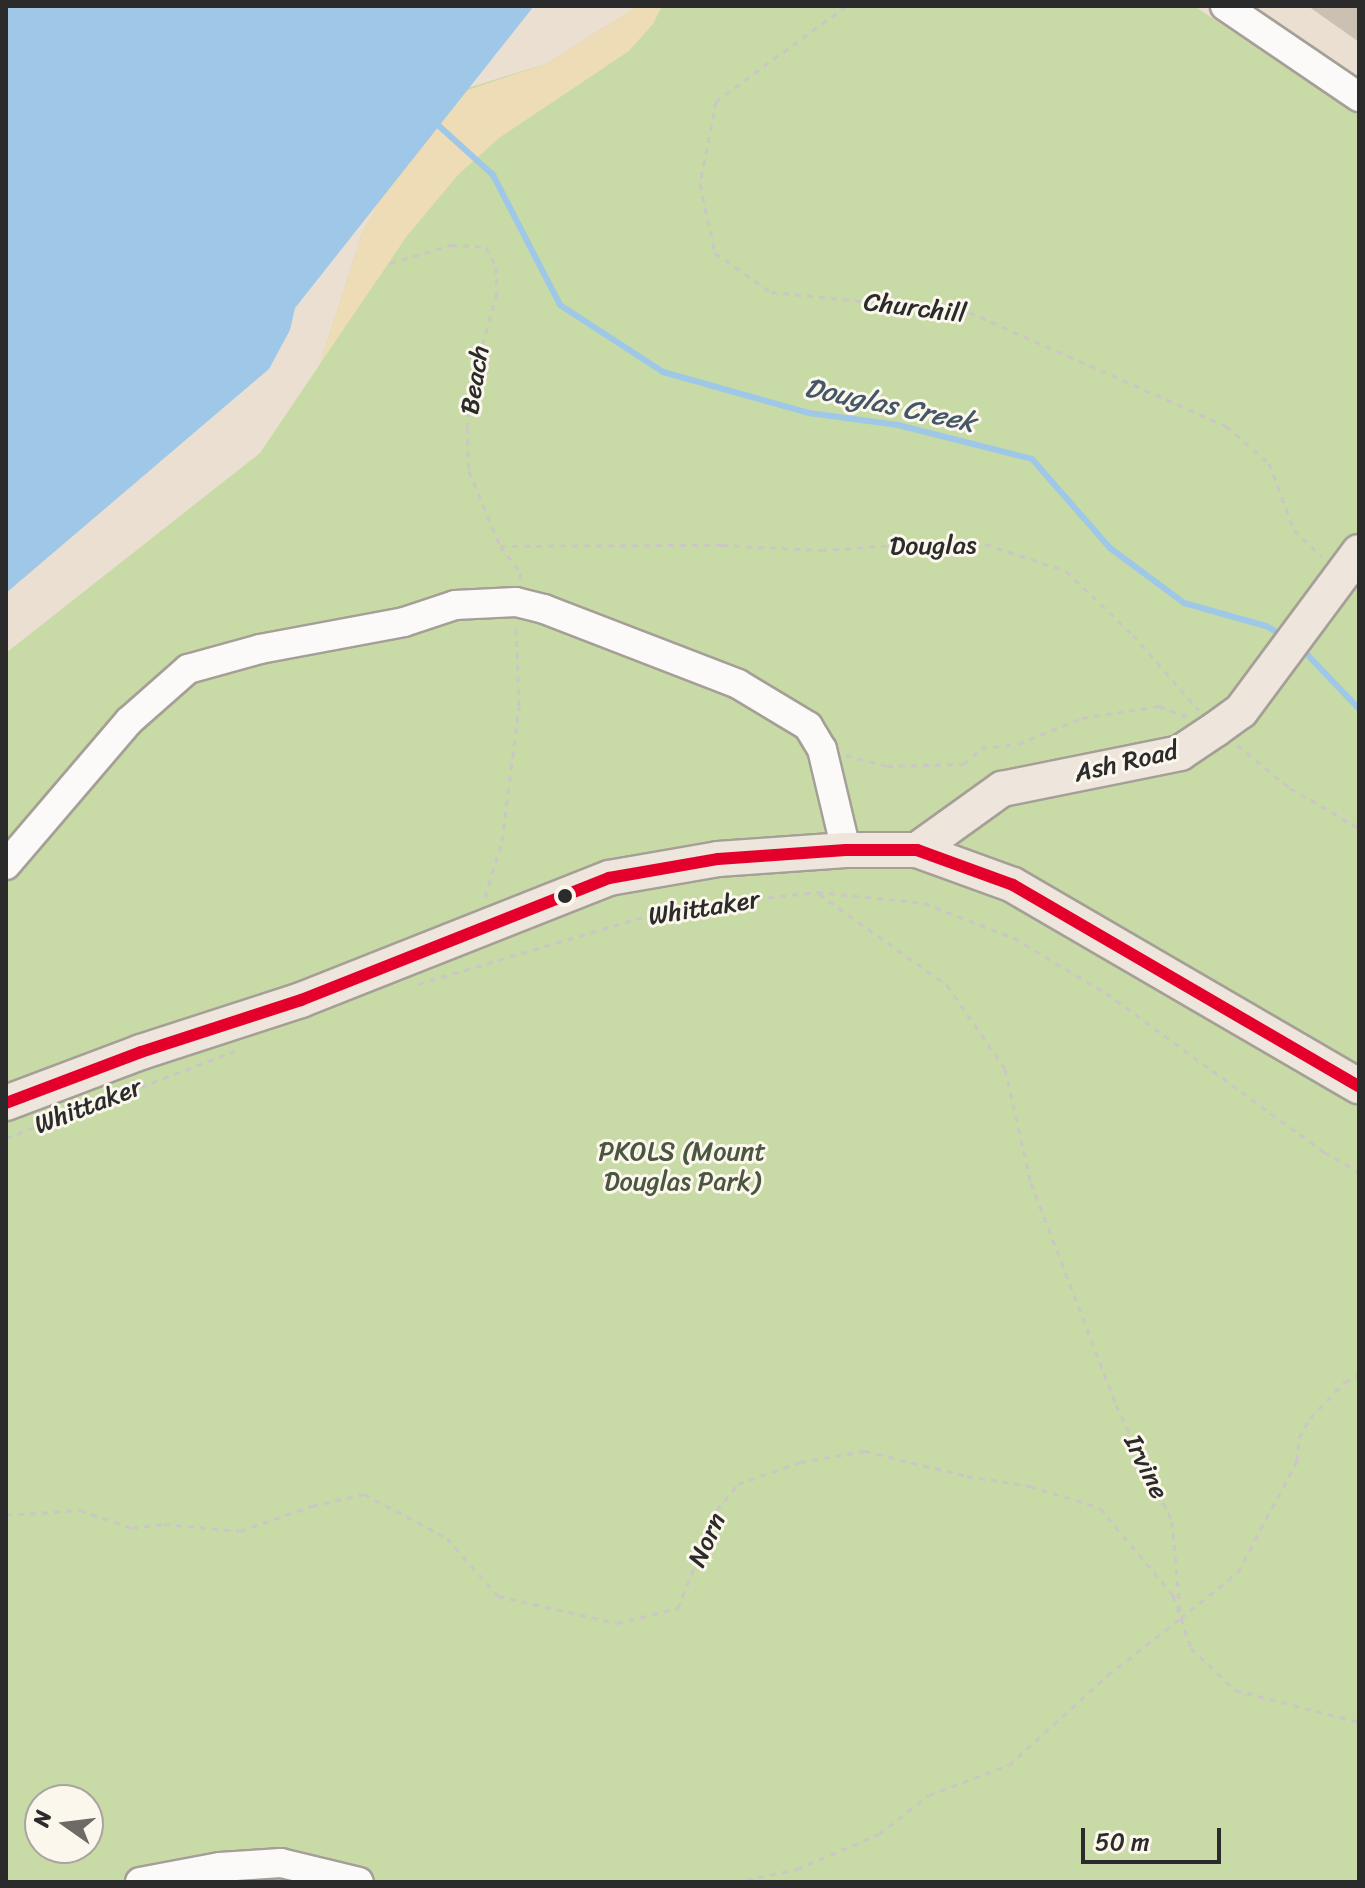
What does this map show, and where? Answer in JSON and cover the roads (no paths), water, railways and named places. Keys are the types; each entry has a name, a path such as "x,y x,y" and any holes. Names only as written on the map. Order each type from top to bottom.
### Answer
{"main road":[{"name":"Ash Road","path":"917,850 1002,789 1180,753 1241,711 1350,564"},
{"path":"6,1103 141,1052 301,1000 609,878 718,859 846,850 917,850 1013,885 1359,1086"}],"street":[{"path":"1225,6 1359,97"},
{"path":"6,865 129,721 188,669 260,649 404,622 455,605 516,602 544,609 738,684 808,726 822,749 846,850"},
{"path":"140,1882 220,1867 281,1863 359,1882"}],"water":[{"path":"6,6 534,6 295,308 290,330 269,369 6,593"}],"waterway":[{"name":"Douglas Creek","path":"439,126 493,175 560,305 663,372 809,413 898,425 1032,459 1110,548 1184,603 1266,626 1282,635"},
{"name":"Douglas Creek","path":"1301,648 1359,709"}],"park label":[{"name":"PKOLS (Mount Douglas Park)","path":"682,1167"}]}
